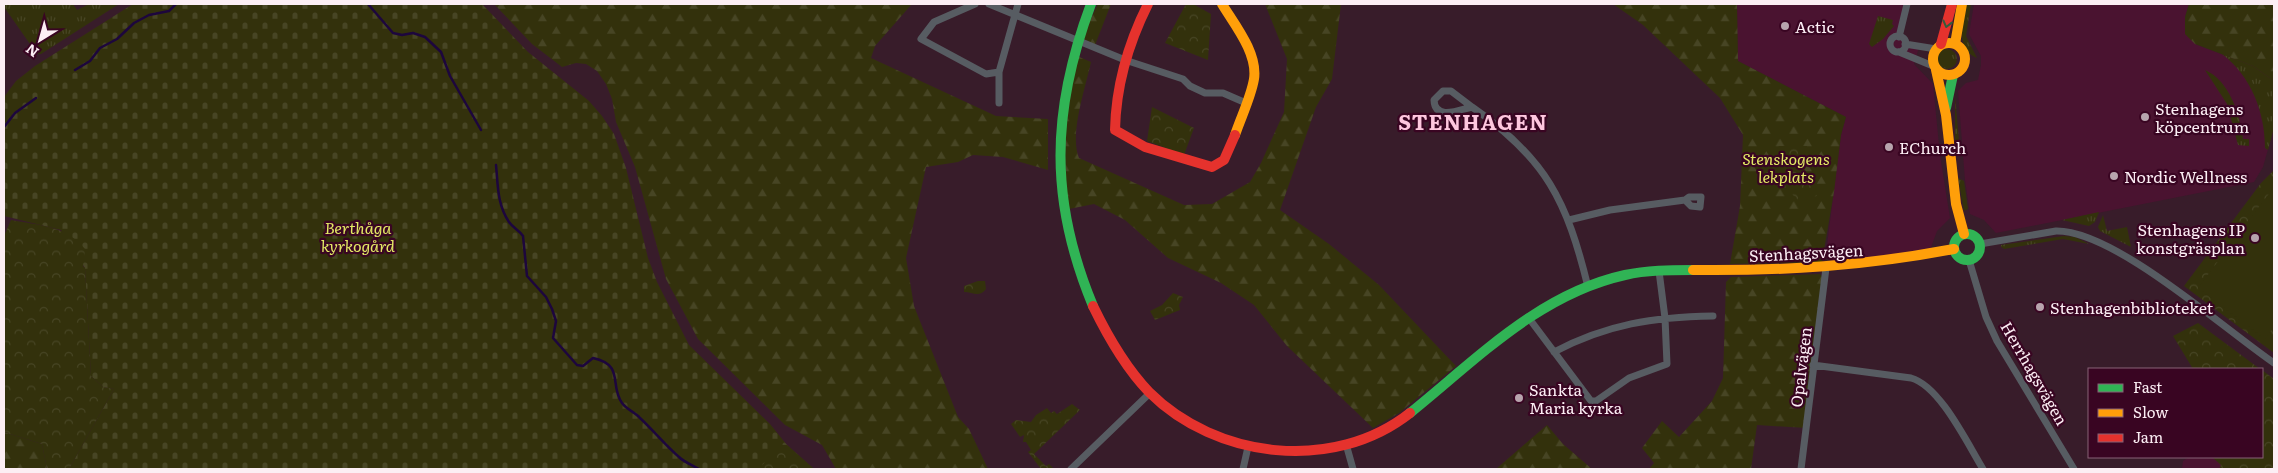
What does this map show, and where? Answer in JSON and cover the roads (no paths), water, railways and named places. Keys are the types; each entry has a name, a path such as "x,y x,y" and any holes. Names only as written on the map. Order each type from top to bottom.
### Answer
{"street":[{"path":"975,4 934,22 921,39 986,74 999,72"},
{"path":"989,4 1076,38 1125,60 1183,79 1190,86 1205,93 1223,93 1246,103"},
{"path":"1000,103 999,72 1018,4"},
{"name":"Stenhagsvägen","path":"1091,4 1076,38 1067,76 1059,160 1061,187 1072,247 1099,318 1127,364 1150,393 1160,403 1198,429 1228,442 1274,452 1299,452 1346,444 1389,428 1528,317 1588,287 1625,275 1658,271 1826,268 1889,262 1954,249"},
{"path":"1148,4 1134,30 1118,85 1115,130 1122,137 1145,146 1196,164 1212,167 1219,164 1229,152 1254,78 1254,66 1222,4"},
{"path":"1907,4 1900,37 1905,44 1938,47 1955,44"},
{"path":"1952,4 1938,47 1932,56 1946,115 1956,204 1964,234"},
{"path":"1900,37 1892,39 1890,44 1893,50 1935,68 1946,76 1953,75 1962,69 1965,57 1962,50 1955,44 1955,34 1962,4"},
{"path":"1899,52 1905,44"},
{"path":"1946,115 1953,75"},
{"path":"1472,106 1444,113 1437,111 1434,106 1434,100 1443,91 1451,91 1472,106 1511,136 1531,158 1548,180 1569,220 1588,287"},
{"path":"1569,220 1610,210 1685,200"},
{"path":"1980,244 2056,230 2069,230 2082,235 2135,262 2274,363"},
{"path":"1964,234 1974,236 1980,244 1979,253 1969,260 1961,259 1954,249 1957,238 1964,234"},
{"name":"Herrhagsvägen","path":"1969,260 1986,317 1997,341 2074,469"},
{"name":"Opalvägen","path":"1801,469 1826,268"},
{"path":"1528,317 1591,401 1596,401 1629,378 1667,364 1665,318 1658,271"},
{"path":"1554,352 1608,329 1643,320 1713,316"},
{"path":"1813,365 1911,378 1924,383 1937,396 1983,469"},
{"path":"1071,469 1150,393"},
{"path":"1346,444 1353,469"},
{"path":"1243,469 1248,447"}],"waterway":[{"path":"75,70 90,61 100,48 117,39 134,23 149,15 169,11 176,4"},
{"path":"368,4 393,33 402,35 413,33 425,37 441,52 450,76 481,130"},
{"path":"4,127 15,113 36,98"},
{"path":"496,165 502,208 509,222 523,236 527,276 546,297 556,321 553,338 577,365 583,366 593,358 609,365 615,376 616,389 622,403 638,416 681,459 699,469"}],"place":[{"name":"Actic","path":"1785,26"},
{"name":"Stenhagens köpcentrum","path":"2145,117"},
{"name":"EChurch","path":"1889,147"},
{"name":"Nordic Wellness","path":"2114,176"},
{"name":"Stenhagens IP konstgräsplan","path":"2255,238"},
{"name":"Stenhagenbiblioteket","path":"2040,307"},
{"name":"Sankta Maria kyrka","path":"1519,398"}],"district":[{"name":"STENHAGEN","path":"1473,120"}],"park label":[{"name":"Stenskogens lekplats","path":"1786,167"},
{"name":"Berthåga kyrkogård","path":"358,236"}]}
